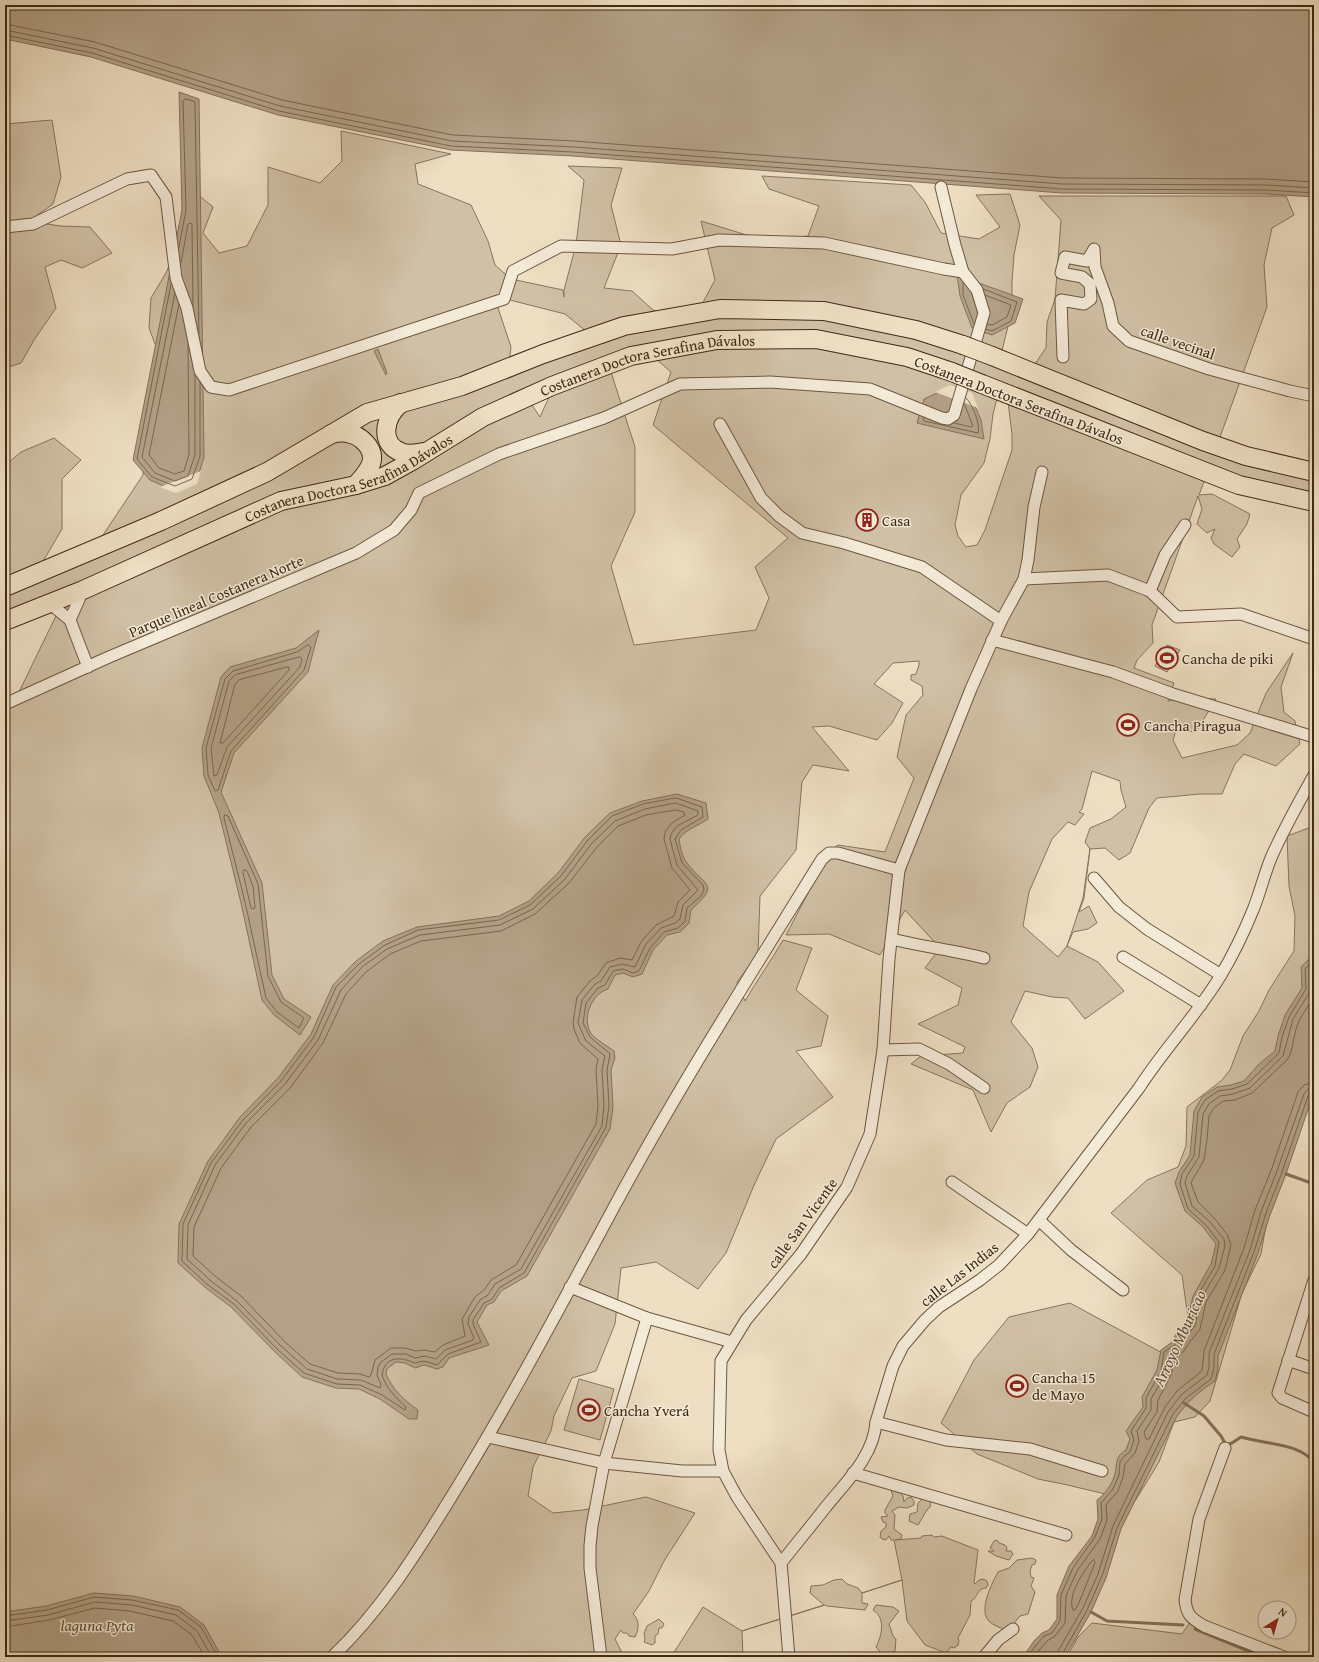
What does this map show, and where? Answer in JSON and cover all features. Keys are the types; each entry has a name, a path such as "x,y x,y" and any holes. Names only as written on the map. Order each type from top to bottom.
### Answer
{"highway":[{"name":"Costanera Doctora Serafina Dávalos","path":"5,587 161,521 267,472 366,413 462,386 543,354 624,326 720,309 824,310 916,330 992,356 1207,443 1246,456 1314,472"},
{"name":"Costanera Doctora Serafina Dávalos","path":"5,621 48,602 83,590 229,523 281,501 356,485 385,476 483,418 552,386 631,356 717,340 816,339 908,356 1239,485 1314,502"},
{"path":"401,403 393,409 387,420 386,432 390,443 395,449 404,453 413,454 425,452"},
{"path":"331,434 347,433 358,437 366,442 371,452 371,463 366,474 356,485"}],"street":[{"path":"5,227 33,224 127,178 151,175 166,197 176,278 187,308 200,371 211,387 229,390 504,299 513,272 562,246 672,249 719,240 824,243 963,272 941,187"},
{"name":"calle vecinal","path":"1063,357 1061,300 1084,304 1090,299 1090,284 1082,277 1062,273 1065,257 1087,261 1094,249 1095,267 1108,303 1113,326 1129,341 1209,368 1290,391 1314,396"},
{"name":"Parque lineal Costanera Norte","path":"5,704 356,553 394,530 411,510 419,493 499,454 604,418 680,384 770,382 870,389 942,418 948,419 954,415 984,313 977,290 963,272"},
{"path":"720,424 761,498 779,516 802,533 844,543 922,567 1001,621"},
{"name":"calle San Vicente","path":"781,1563 737,1497 723,1470 719,1450 721,1361 746,1320 802,1254 847,1187 870,1134 883,1050 899,870 992,640 1024,579 1028,560 1034,507 1042,472"},
{"path":"1150,592 1165,555 1185,525"},
{"path":"1024,579 1108,575 1150,592 1177,617 1241,614 1314,639"},
{"path":"70,620 83,590"},
{"path":"48,602 70,620 88,667"},
{"path":"992,640 1113,672 1174,694 1314,737"},
{"name":"calle Las Indias","path":"781,1563 853,1473 867,1452 875,1432 876,1422 893,1366 903,1346 925,1320 939,1307 999,1265 1028,1234 1135,1094 1155,1063 1202,1005 1221,975 1253,910 1270,860 1280,838 1314,775"},
{"path":"332,1657 348,1642 387,1594 423,1543 488,1437 649,1142 822,859 829,853 838,854 899,870"},
{"path":"1094,878 1119,907 1147,930 1221,975"},
{"path":"892,939 936,949 952,950 984,958"},
{"path":"1123,957 1202,1005"},
{"path":"883,1050 919,1049 949,1064 984,1088"},
{"path":"952,1182 1028,1234"},
{"path":"1038,1220 1071,1250 1123,1290"},
{"path":"1314,1280 1278,1394 1282,1398 1314,1412"},
{"path":"570,1287 647,1318 732,1342"},
{"path":"601,1657 590,1568 590,1546 604,1463 647,1318"},
{"path":"1288,1360 1314,1369"},
{"path":"876,1422 946,1440 1030,1448 1102,1471"},
{"path":"488,1437 604,1463 682,1471 723,1470"},
{"path":"1226,1448 1199,1519 1185,1600 1186,1611 1192,1619 1204,1626 1284,1657"},
{"path":"853,1473 1066,1535"},
{"path":"781,1563 789,1657"},
{"path":"984,1657 998,1640 1013,1629"}],"shaded area":[{"path":"52,120 61,177 53,204 29,221 60,226 90,227 112,253 82,268 61,260 45,267 56,308 34,340 21,363 5,368 5,124"},
{"path":"341,131 451,154 415,164 418,184 471,205 488,241 495,265 511,279 563,290 564,297 564,290 576,245 584,180 568,166 622,168 611,205 621,245 604,288 632,291 653,310 685,320 694,319 715,280 701,221 763,240 808,236 819,206 769,189 762,176 911,185 925,202 941,233 979,239 1000,227 976,195 1010,194 1020,225 1014,255 1012,310 1000,359 1028,374 1046,348 1047,322 1055,299 1061,220 1039,196 1286,196 1294,215 1272,228 1264,265 1267,307 1215,451 1314,477 1314,496 1209,468 1199,495 1212,494 1250,514 1247,524 1237,539 1240,547 1232,557 1214,544 1211,538 1215,529 1207,533 1197,524 1202,509 1198,496 1152,625 1153,643 1137,660 1134,668 1174,683 1168,701 1187,698 1216,699 1196,732 1176,730 1173,740 1182,758 1237,745 1250,733 1266,693 1293,653 1281,687 1284,712 1295,721 1300,744 1276,766 1244,754 1235,764 1222,794 1200,794 1157,798 1149,808 1130,853 1119,860 1105,848 1090,849 1085,842 1090,828 1111,819 1126,807 1120,781 1092,771 1082,809 1079,812 1084,814 1075,825 1068,822 1052,839 1029,892 1023,926 1058,957 1067,946 1098,962 1124,991 1085,1019 1068,998 1052,997 1025,991 1011,1022 1032,1048 1038,1067 1030,1087 1007,1103 991,1132 973,1090 911,1064 921,1056 963,1053 965,1047 918,1024 958,1005 962,988 925,968 940,948 905,910 880,955 829,934 786,935 808,893 814,862 838,845 885,852 914,778 897,757 906,715 923,695 922,686 911,680 911,675 916,674 919,661 893,663 874,684 903,703 892,723 877,740 829,726 812,727 849,771 813,765 802,782 796,850 760,896 758,954 737,982 745,1001 783,940 812,948 796,990 828,1016 821,1046 796,1051 833,1097 776,1139 755,1183 726,1253 698,1289 656,1262 621,1268 615,1324 596,1371 572,1378 554,1416 551,1431 533,1467 528,1496 553,1513 583,1510 646,1497 695,1513 664,1561 649,1591 633,1614 637,1619 638,1625 635,1637 629,1636 627,1633 623,1633 621,1630 615,1639 624,1657 5,1657 5,698 19,692 71,585 5,615 5,461 8,463 21,452 54,438 81,460 62,479 62,529 42,563 87,559 143,475 143,415 163,365 149,328 151,298 166,273 182,232 192,190 213,207 203,233 219,253 247,246 268,205 268,167 320,183 342,161","holes":["494,296 565,314 593,337 582,347 507,379 511,347","641,346 671,372 653,425 788,538 755,567 769,598 756,630 634,645 611,566 635,512 635,447 610,369","559,375 540,417 526,396","1000,387 1008,402 1012,434 1012,450 985,530 977,545 966,547 958,536 955,525 961,495 984,463 990,439 993,414"]},
{"name":"Cancha de piki","path":"1167,645 1180,650 1167,672 1155,666"},
{"path":"1314,826 1314,1082 1269,1208 1261,1254 1242,1293 1210,1401 1195,1417 1174,1422 1159,1462 1135,1501 1038,1479 977,1454 941,1423 974,1360 1009,1317 1070,1303 1166,1355 1188,1318 1182,1275 1111,1213 1147,1180 1178,1167 1186,1146 1187,1107 1221,1081 1230,1070 1243,1036 1259,1011 1269,990 1294,951 1295,916 1289,886 1287,836"},
{"path":"1090,849 1084,898 1079,912 1089,906 1097,923 1088,929 1073,932 1067,946 1083,898"},
{"name":"Cancha Yverá","path":"579,1379 614,1389 600,1440 564,1430"},
{"path":"896,1489 903,1496 904,1502 907,1498 911,1497 914,1501 914,1505 907,1508 899,1507 892,1511 895,1515 894,1529 902,1535 901,1539 895,1540 921,1538 922,1536 932,1535 934,1537 942,1536 978,1550 974,1583 975,1584 979,1580 983,1579 987,1581 988,1585 986,1588 979,1591 975,1598 971,1601 970,1615 958,1638 958,1645 954,1648 951,1647 946,1653 925,1645 907,1621 902,1580 894,1540 891,1540 889,1536 886,1540 880,1537 881,1531 886,1527 886,1523 883,1522 881,1517 888,1516 885,1513 885,1510 893,1496 891,1490"},
{"path":"923,1498 931,1501 930,1507 918,1525 909,1521 910,1514 917,1512 918,1503"},
{"path":"997,1540 999,1543 1005,1545 1007,1548 1006,1551 1011,1551 1013,1554 1009,1560 996,1556 988,1551 994,1551 990,1548 994,1541"},
{"path":"1032,1558 1036,1560 1030,1571 1031,1577 1034,1578 1031,1586 1035,1592 1028,1614 1020,1616 1008,1631 988,1620 985,1609 987,1596 998,1572 1009,1568 1017,1560"},
{"path":"842,1579 847,1584 858,1588 862,1593 862,1603 868,1604 865,1610 825,1605 742,1631 824,1605 810,1593 811,1586 823,1585 834,1580"},
{"path":"876,1605 893,1607 899,1611 889,1624 893,1636 896,1639 895,1651 884,1656 876,1647 882,1627 880,1617 873,1610"},
{"path":"703,1607 742,1631 743,1657 671,1657"},
{"path":"659,1619 664,1624 662,1628 659,1628 658,1634 655,1636 655,1643 652,1645 644,1642 644,1634 647,1626"},
{"path":"1192,1619 1283,1657 1067,1657 1078,1637 1092,1623 1182,1634"}],"water":[{"path":"5,5 1314,5 1314,197 1266,194 1062,193 573,156 451,150 278,115 91,57 5,39"},
{"path":"179,92 199,99 204,457 196,483 175,491 150,480 133,460 182,210"},
{"path":"957,275 1023,299 1015,323 992,335 972,328 960,296"},
{"path":"378,349 387,373 386,375 374,351"},
{"path":"950,387 970,395 981,420 984,439 917,423 924,399"},
{"path":"319,630 308,672 234,753 221,792 262,883 272,975 284,999 311,1017 300,1035 274,1015 262,1000 241,903 219,813 204,776 202,748 221,677 230,667 296,648"},
{"path":"677,794 706,803 708,819 689,830 679,839 685,861 704,881 708,890 706,895 691,910 689,923 680,932 667,935 653,950 642,974 633,977 623,973 615,975 608,989 597,996 592,1002 589,1009 587,1023 589,1030 593,1036 614,1051 615,1058 611,1070 613,1106 610,1129 527,1276 501,1291 494,1302 487,1305 477,1322 489,1345 449,1358 443,1367 437,1369 424,1365 415,1368 405,1363 396,1362 387,1369 386,1374 396,1390 418,1410 417,1419 409,1419 380,1399 359,1389 336,1388 302,1377 231,1307 206,1288 178,1263 179,1224 208,1161 240,1117 278,1078 311,1034 333,985 356,961 383,941 417,927 499,916 529,901 558,873 585,837 610,813 642,801"},
{"name":"Arroyo Mburicao","path":"1314,951 1314,1092 1258,1253 1218,1356 1218,1369 1215,1381 1194,1397 1177,1416 1121,1529 1106,1578 1091,1612 1065,1657 1023,1657 1034,1641 1042,1633 1049,1630 1057,1619 1057,1595 1069,1566 1092,1536 1098,1519 1097,1500 1110,1485 1114,1478 1118,1458 1122,1452 1126,1450 1130,1439 1126,1431 1143,1407 1142,1397 1157,1370 1161,1350 1172,1342 1176,1334 1187,1322 1193,1296 1211,1264 1216,1244 1203,1227 1185,1211 1175,1183 1179,1172 1190,1155 1194,1111 1202,1097 1217,1087 1244,1081 1259,1064 1275,1051 1285,1015 1302,988 1301,967 1312,956"},
{"name":"laguna Pyta","path":"94,1593 133,1596 180,1607 204,1625 222,1657 5,1657 5,1612 46,1606"}],"pier":[{"path":"950,385 972,393 978,408 935,392"},
{"path":"201,471 197,484 176,493 160,487"}],"waterway":[{"path":"1286,1174 1314,1184"},
{"path":"1184,1403 1204,1416 1225,1443 1232,1443 1241,1437 1281,1445 1300,1451 1308,1456 1314,1463"},
{"path":"1091,1612 1107,1621 1183,1625"},
{"path":"1195,1629 1263,1657"}],"place":[{"name":"Casa","path":"867,520"},
{"name":"Cancha de piki","path":"1167,658"},
{"name":"Cancha Piragua","path":"1128,725"},
{"name":"Cancha 15 de Mayo","path":"1017,1386"},
{"name":"Cancha Yverá","path":"589,1410"}]}
